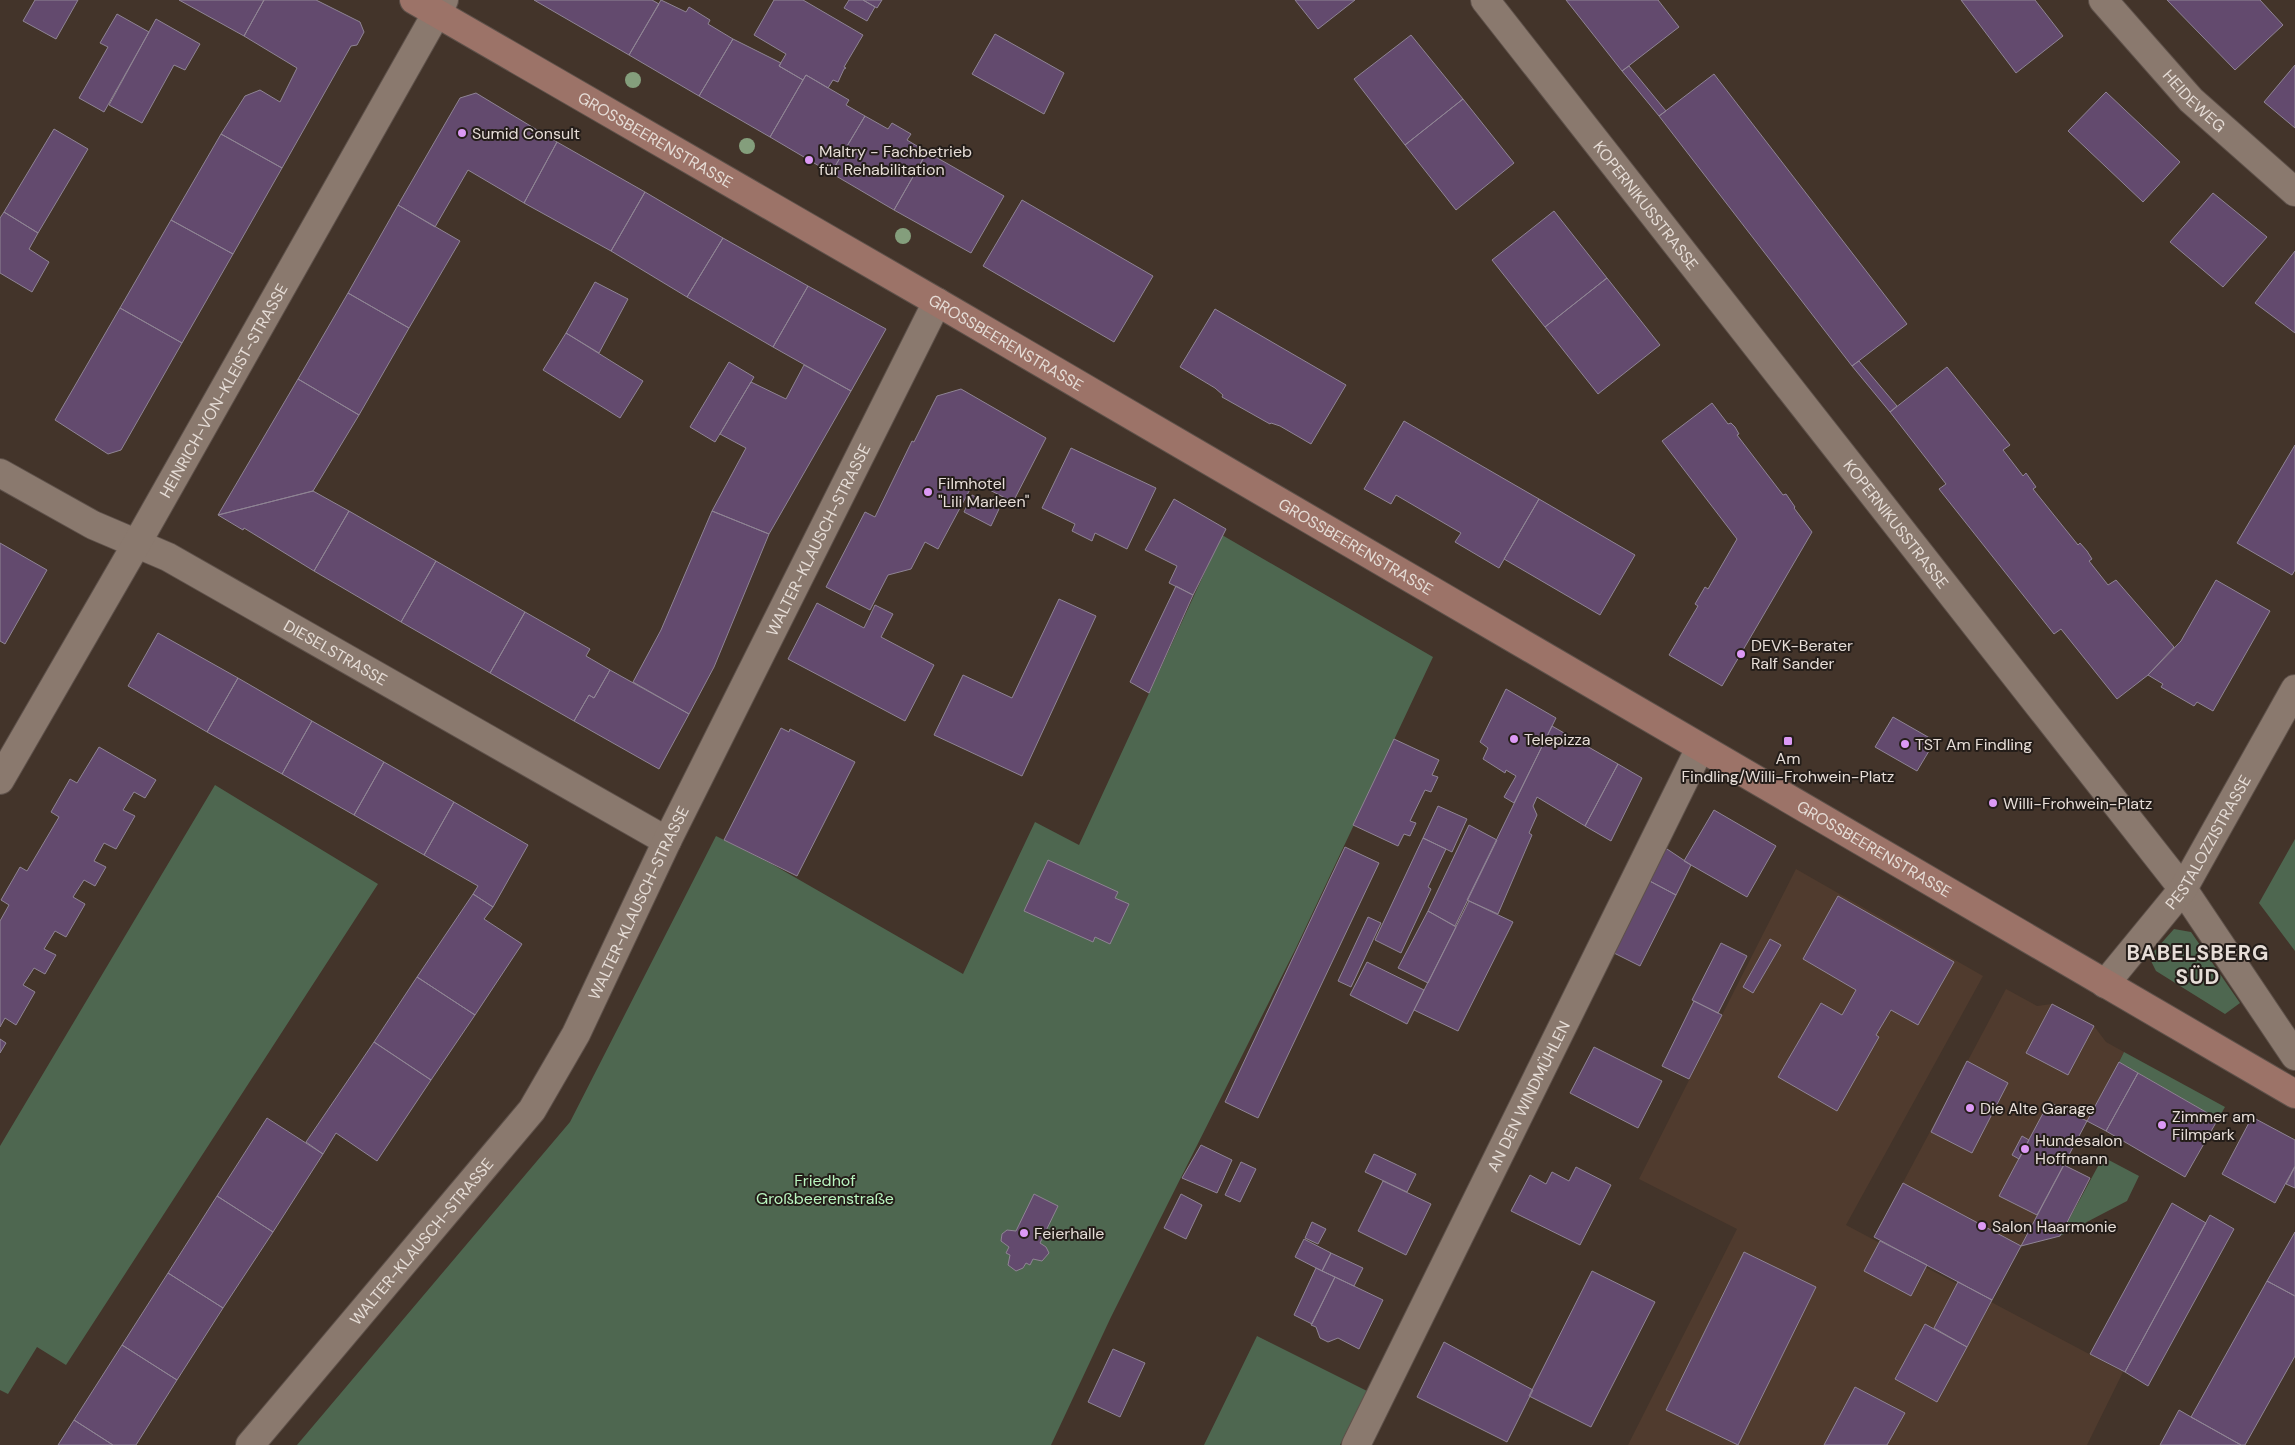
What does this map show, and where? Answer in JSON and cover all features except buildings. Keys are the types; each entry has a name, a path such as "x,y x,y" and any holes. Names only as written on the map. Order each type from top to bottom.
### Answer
{"street":[{"name":"KOPERNIKUSSTRASSE","path":"1485,0 2184,889 2295,1056"},
{"name":"HEIDEWEG","path":"2103,0 2191,100 2295,192"},
{"name":"GROSSBEERENSTRASSE","path":"432,4 937,302 2295,1094"},
{"name":"HEINRICH-VON-KLEIST-STRASSE","path":"0,780 137,543 432,4"},
{"name":"WALTER-KLAUSCH-STRASSE","path":"250,1445 532,1110 576,1034 667,841 937,302"},
{"name":"DIESELSTRASSE","path":"0,473 94,525 168,557 667,841"},
{"name":"PESTALOZZISTRASSE","path":"2104,984 2184,889 2295,690"},
{"name":"AN DEN WINDMÜHLEN","path":"1356,1445 1700,748"}],"shaded area":[{"path":"1796,869 1983,976 1846,1225 2123,1372 2087,1445 1628,1445 1737,1229 1639,1179"},
{"path":"2006,989 2037,1006 2052,1004 2094,1026 2106,1042 2124,1052 1992,1300 1874,1237"}],"green space":[{"name":"Friedhof Großbeerenstraße","path":"1222,535 1433,657 1295,950 1111,1317 1051,1445 297,1445 570,1122 716,836 770,863 963,974 1035,822 1079,845"},
{"path":"215,785 378,884 66,1365 37,1347 8,1394 0,1390 0,1146"},
{"path":"2295,839 2295,951 2259,903"},
{"path":"2174,929 2191,932 2240,1003 2225,1014 2156,971 2149,957"},
{"path":"2124,1052 2225,1107 2218,1119 2119,1062"},
{"path":"2103,1157 2139,1176 2127,1201 2060,1236"},
{"path":"1257,1336 1367,1391 1340,1445 1204,1445"}],"place":[{"name":"Sumid Consult","path":"462,133"},
{"name":"Maltry - Fachbetrieb für Rehabilitation","path":"809,160"},
{"name":"Filmhotel \"Lili Marleen\"","path":"928,492"},
{"name":"DEVK-Berater Ralf Sander","path":"1741,654"},
{"name":"Telepizza","path":"1514,739"},
{"name":"Am Findling/Willi-Frohwein-Platz","path":"1788,741"},
{"name":"TST Am Findling","path":"1905,744"},
{"name":"Willi-Frohwein-Platz","path":"1993,803"},
{"name":"Die Alte Garage","path":"1970,1108"},
{"name":"Zimmer am Filmpark","path":"2162,1125"},
{"name":"Hundesalon Hoffmann","path":"2025,1149"},
{"name":"Salon Haarmonie","path":"1982,1226"},
{"name":"Feierhalle","path":"1024,1233"}],"district":[{"name":"BABELSBERG SÜD","path":"2198,965"}]}
